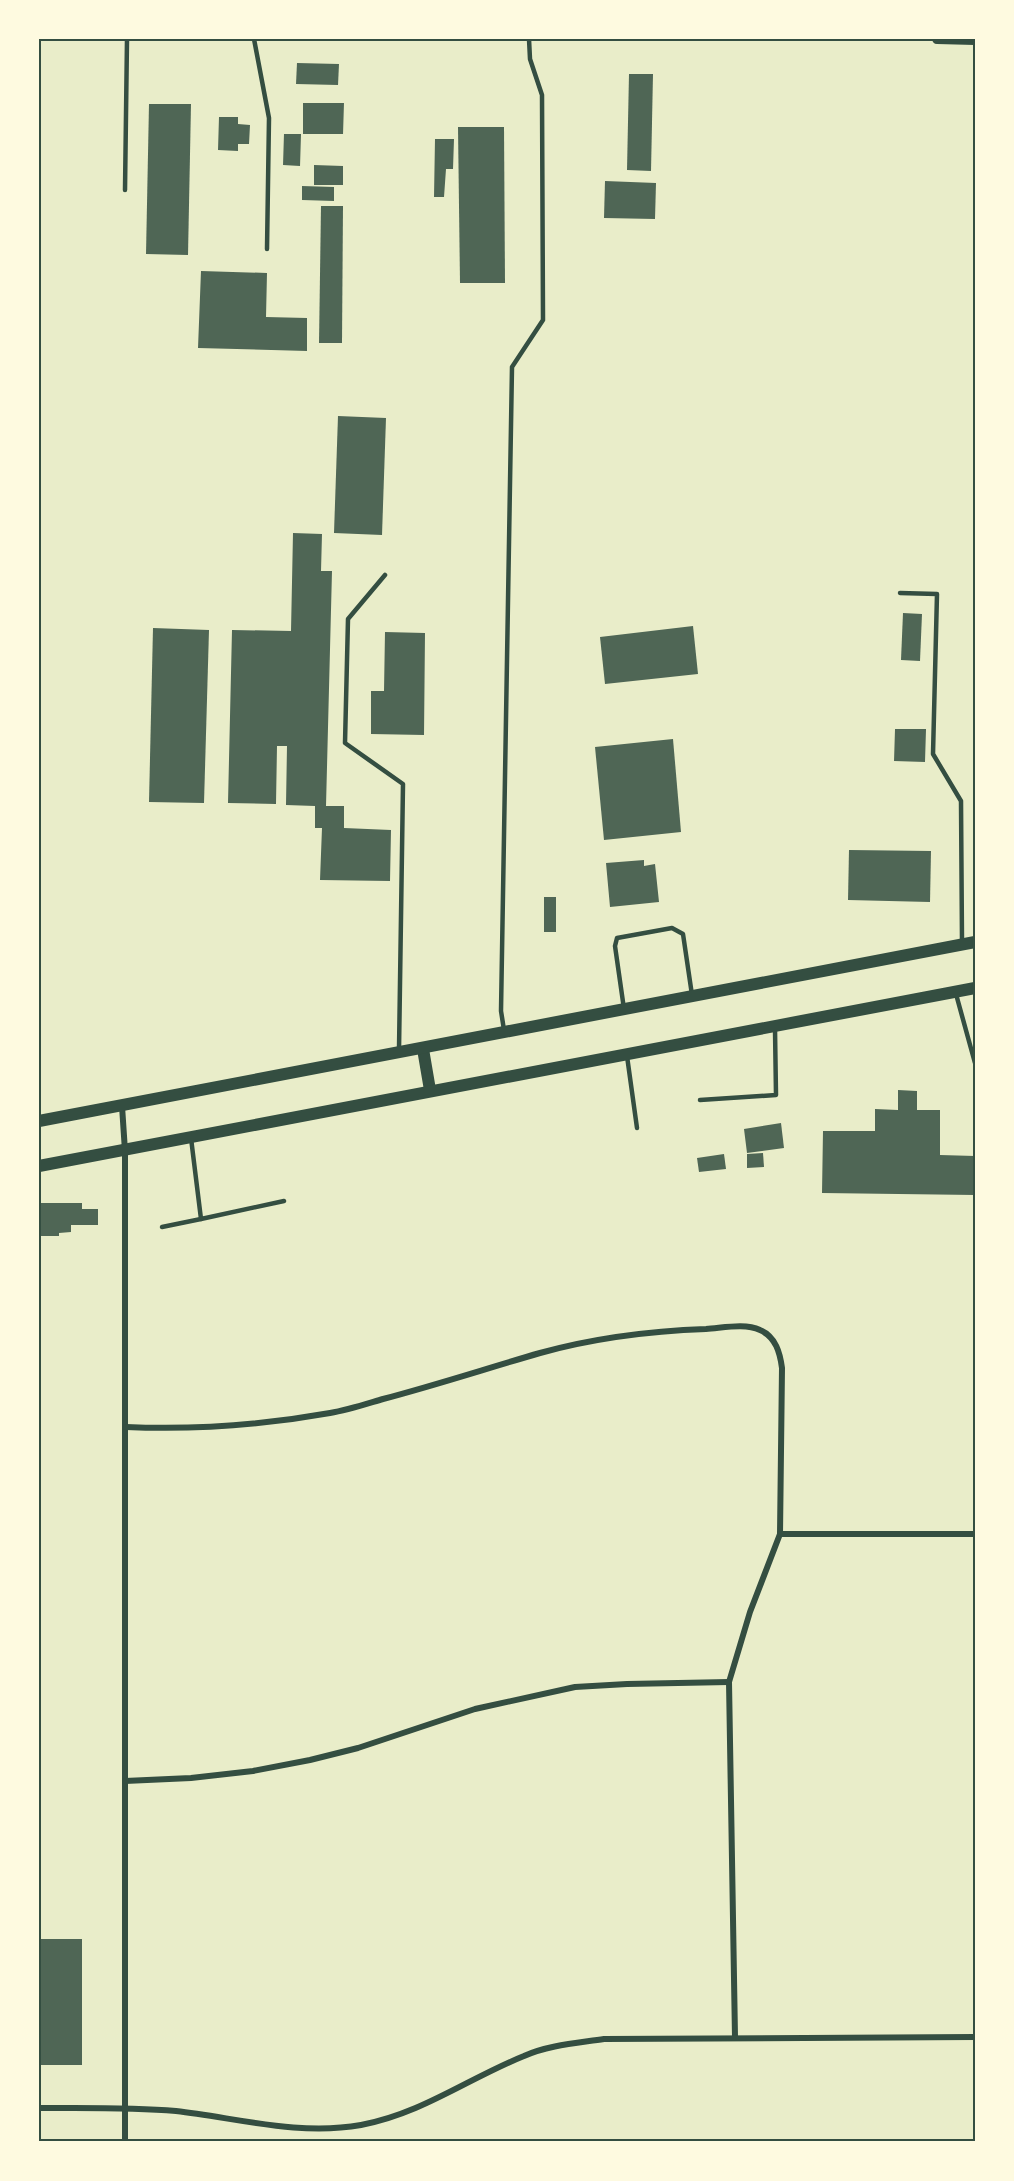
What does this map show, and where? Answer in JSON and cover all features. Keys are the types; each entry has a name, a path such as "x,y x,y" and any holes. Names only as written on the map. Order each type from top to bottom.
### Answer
{"main road":[{"path":"39,1121 975,942"},
{"path":"39,1166 975,988"},
{"path":"423,1049 430,1090"}],"street":[{"path":"937,39 975,40"},
{"path":"122,1106 125,1151 126,1427 125,2142"},
{"path":"126,1427 226,1426 333,1413 459,1379 541,1353 608,1338 676,1330 746,1327 760,1330 769,1336 780,1351 782,1368 780,1534 750,1611 729,1682 735,2037"},
{"path":"780,1534 975,1534"},
{"path":"125,1780 191,1779 253,1772 310,1761 358,1748 475,1709 575,1687 729,1682"},
{"path":"39,2108 176,2111 307,2129 360,2125 406,2112 440,2098 525,2055 604,2039 975,2037"}],"lane":[{"path":"125,190 127,39"},
{"path":"254,39 269,118 267,249"},
{"path":"505,1033 501,1011 512,367 543,320 542,95 530,59 529,39"},
{"path":"385,575 348,619 345,743 403,784 399,1053"},
{"path":"900,593 936,594 933,754 961,801 962,945"},
{"path":"624,1010 615,946 617,938 672,928 683,934 692,997"},
{"path":"956,991 975,1063"},
{"path":"700,1100 776,1095 775,1026"},
{"path":"627,1054 637,1128"},
{"path":"191,1138 201,1219"},
{"path":"162,1227 284,1201"}],"building":[{"path":"297,63 339,64 338,85 296,84"},
{"path":"629,74 653,74 651,171 627,170"},
{"path":"303,103 344,103 343,134 303,134"},
{"path":"149,104 191,104 188,255 146,254"},
{"path":"219,117 238,117 238,124 250,125 249,144 238,144 238,151 218,150"},
{"path":"458,127 504,127 505,283 460,283"},
{"path":"284,134 301,134 300,166 283,165"},
{"path":"435,139 454,139 453,169 446,169 444,197 434,197"},
{"path":"314,165 343,166 343,185 314,185"},
{"path":"605,181 656,183 655,219 604,218"},
{"path":"302,186 334,187 334,201 302,200"},
{"path":"321,206 343,206 342,343 319,343"},
{"path":"201,271 267,273 266,317 307,318 307,351 198,348"},
{"path":"338,416 386,418 382,535 334,533"},
{"path":"293,533 322,534 321,571 332,571 326,806 344,806 344,828 391,830 390,881 320,880 322,828 315,828 315,806 286,805 287,746 277,746 276,804 228,803 232,630 291,631"},
{"path":"903,613 922,614 920,661 901,660"},
{"path":"693,626 698,674 605,684 600,637"},
{"path":"153,628 209,630 204,803 149,802"},
{"path":"385,632 425,633 424,735 371,734 371,691 384,691"},
{"path":"895,729 926,729 925,762 894,761"},
{"path":"673,739 681,832 604,840 595,747"},
{"path":"849,850 931,851 930,902 848,900"},
{"path":"644,860 644,866 655,864 659,902 610,907 606,863"},
{"path":"544,897 556,897 556,932 544,932"},
{"path":"898,1090 917,1091 917,1110 940,1110 940,1155 975,1156 975,1195 822,1193 823,1131 875,1131 875,1109 898,1110"},
{"path":"781,1123 784,1148 747,1153 744,1129"},
{"path":"763,1153 764,1167 747,1168 747,1154"},
{"path":"724,1154 726,1169 699,1172 697,1158"},
{"path":"41,1203 82,1203 82,1209 98,1209 98,1225 71,1225 71,1232 59,1233 59,1236 40,1236"},
{"path":"39,1939 82,1939 82,2065 39,2065"}]}
